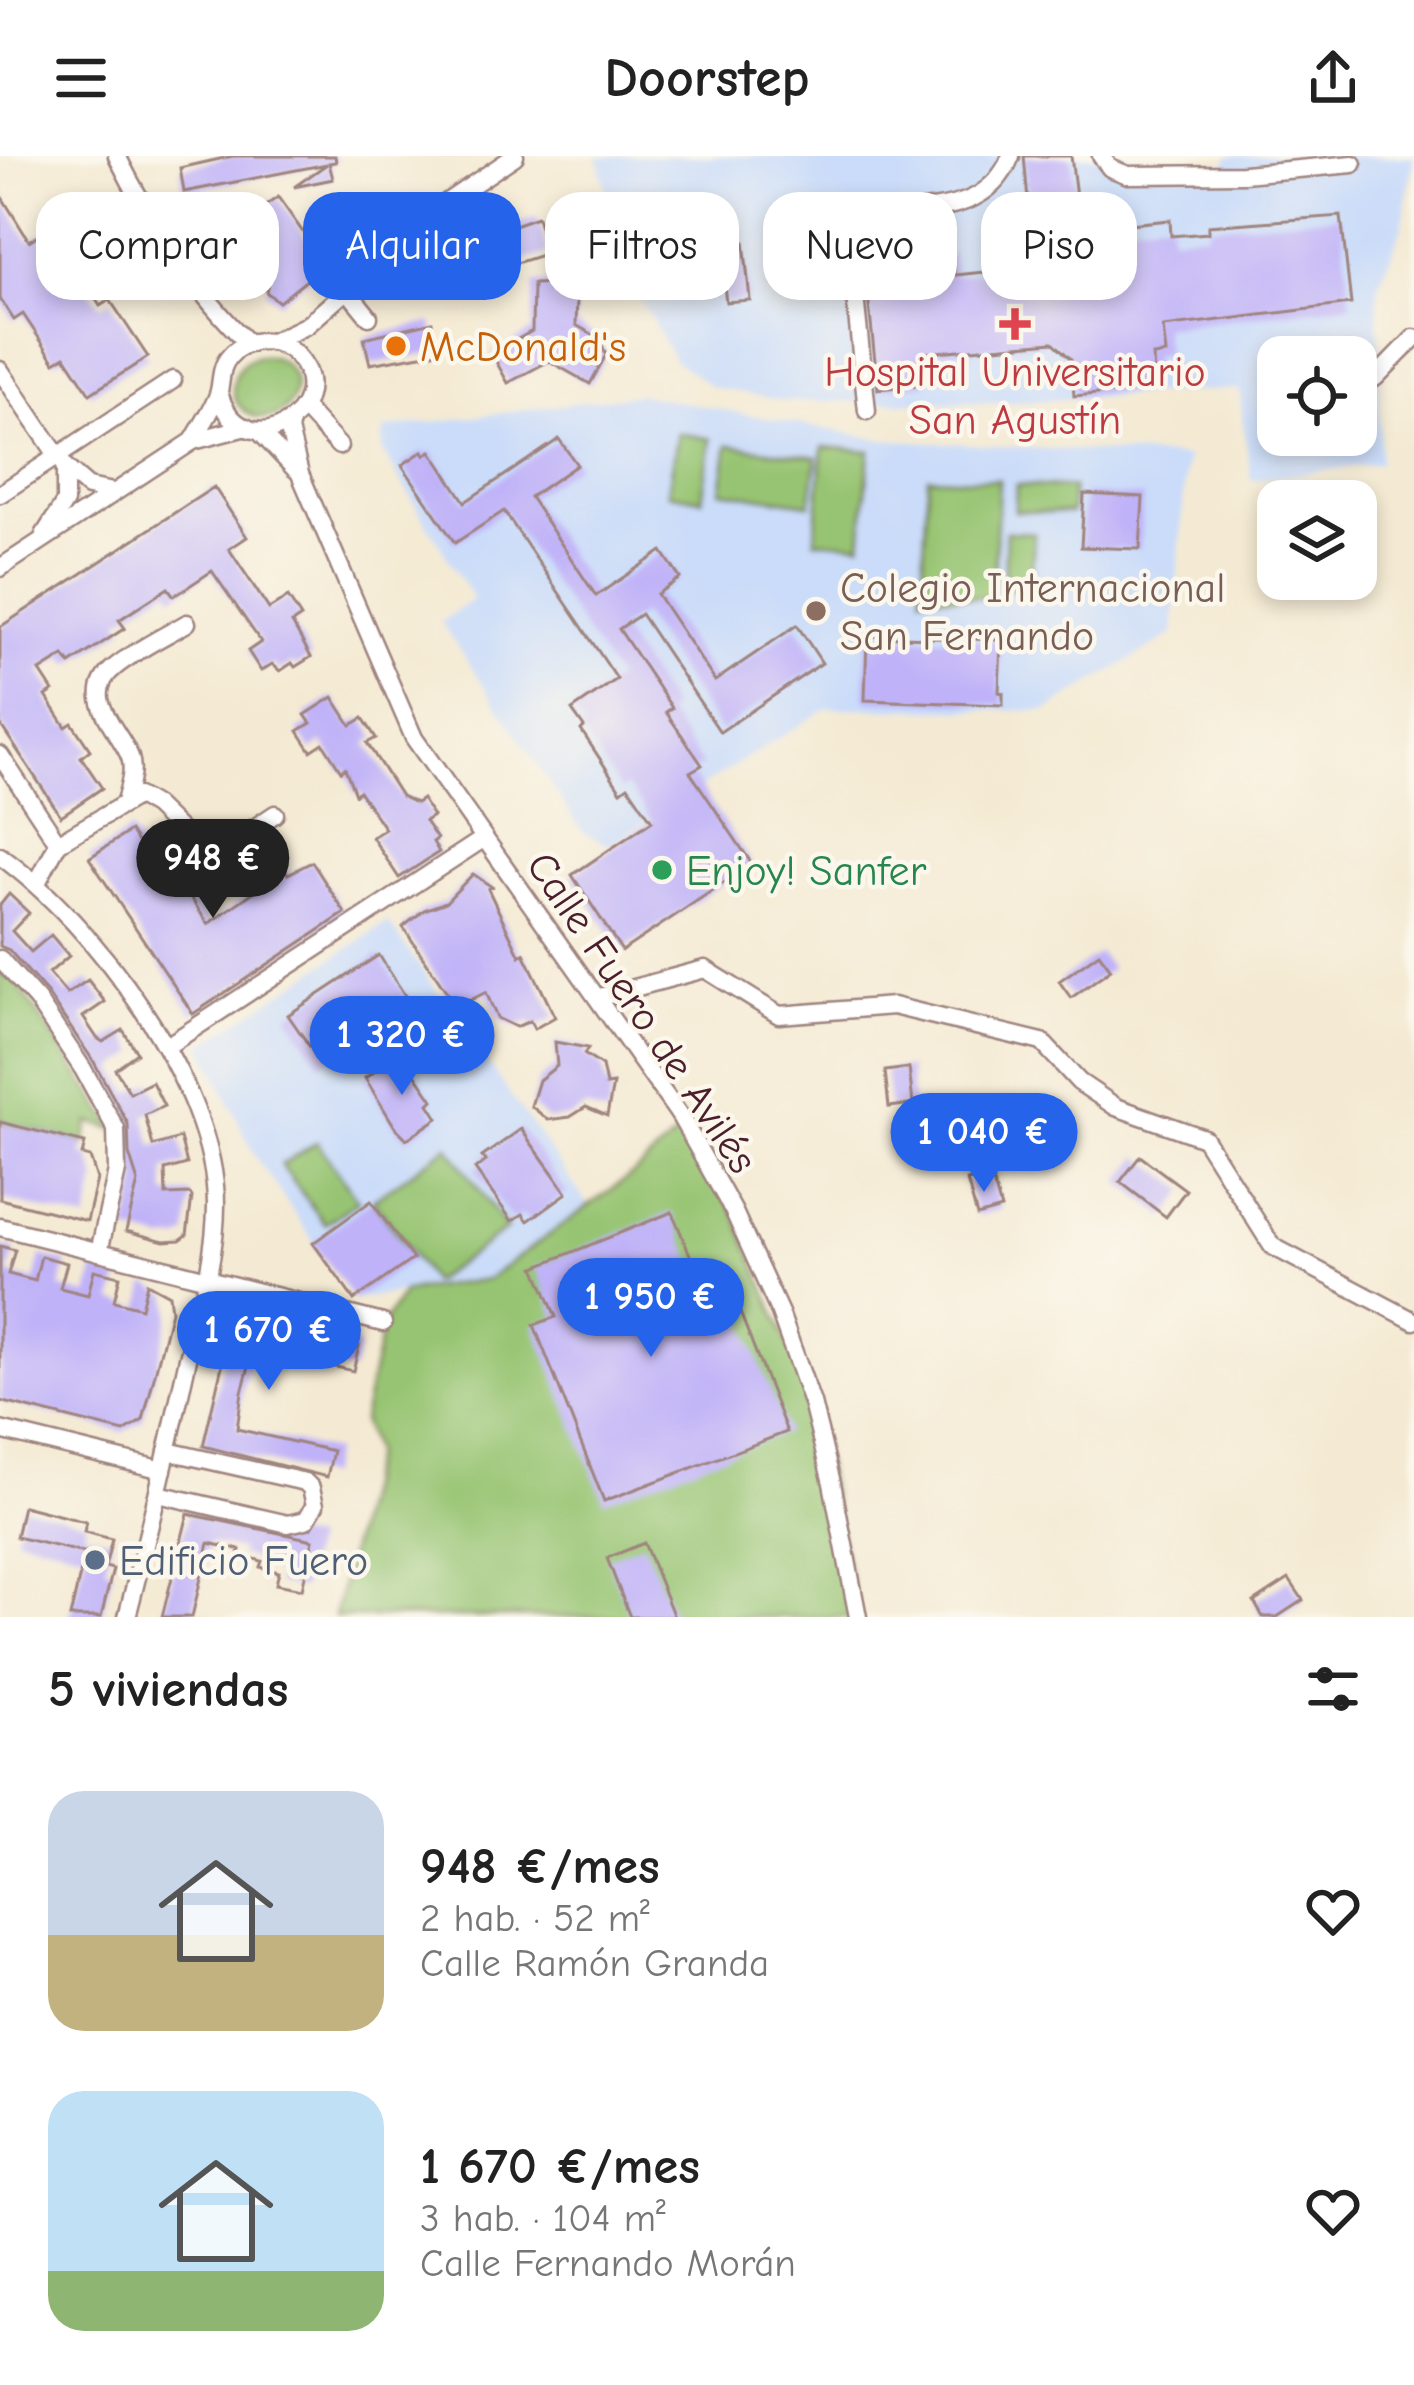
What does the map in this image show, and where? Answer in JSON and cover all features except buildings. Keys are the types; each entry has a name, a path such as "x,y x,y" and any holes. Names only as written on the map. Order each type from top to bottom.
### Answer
{"street":[{"path":"116,156 132,187 224,320 249,344"},
{"path":"462,192 515,156"},
{"path":"867,411 849,238 854,218 974,199 1003,178 1011,156"},
{"path":"1101,156 1110,168 1128,175 1244,174 1352,164"},
{"path":"194,441 219,392 222,369 230,356 249,344 272,342 307,325 336,300"},
{"path":"355,300 369,316"},
{"path":"224,320 230,356"},
{"path":"0,568 194,441 291,422 303,407 309,385 299,358 307,325"},
{"path":"1377,376 1414,338"},
{"path":"272,342 299,358"},
{"path":"0,370 62,462 88,487 113,492"},
{"path":"0,494 62,462 173,380"},
{"path":"219,392 229,415 253,429"},
{"path":"303,407 339,446"},
{"name":"Calle Fuero de Avilés","path":"291,422 300,475 414,738 600,998 686,1126 734,1212 780,1313 812,1403 858,1617"},
{"name":"Calle Fuero de Avilés","path":"253,429 300,475"},
{"path":"41,541 65,502 62,462"},
{"path":"125,803 133,772 131,759 99,704 98,693 113,668 187,622"},
{"path":"0,755 58,842"},
{"path":"37,883 58,842 137,796 155,806 209,858 275,814"},
{"path":"167,1046 483,839"},
{"path":"0,856 37,883 110,964 167,1046 212,1168 216,1204 206,1280 127,1617"},
{"path":"0,959 58,1030 116,1129 117,1171 99,1252"},
{"path":"600,998 705,969 779,1015 893,1006 1042,1042 1078,1082 1116,1107 1204,1138 1271,1246 1414,1321"},
{"path":"0,1227 383,1323"},
{"path":"0,1430 305,1482 315,1505 306,1520 288,1524 158,1494"}],"shaded area":[{"name":"Hospital Universitario San Agustín","path":"597,156 1112,156 1226,165 1228,156 1414,156 1402,228 1378,286 1380,463 1251,480 1239,389 999,403 784,401 712,387 674,360 641,300 739,300 739,192 607,192"},
{"name":"Colegio Internacional San Fernando","path":"639,394 879,439 1187,457 1173,634 1046,711 827,708 609,845 582,831 441,622 473,599 382,450 384,429"},
{"path":"388,922 588,1205 488,1279 354,1300 254,1155 202,1045"}],"green space":[{"path":"264,356 286,365 295,387 286,409 264,418 242,409 233,387 242,365"},
{"path":"678,433 711,439 702,499 668,493"},
{"path":"728,445 817,457 810,504 721,491"},
{"path":"823,447 870,451 861,544 815,540"},
{"path":"928,477 999,480 993,598 922,595"},
{"path":"1016,485 1072,488 1071,513 1015,511"},
{"path":"1006,532 1034,533 1031,589 1004,588"},
{"path":"0,959 116,1129 89,1122 85,1143 0,1122"},
{"path":"686,1127 734,1212 812,1403 858,1617 334,1617 373,1453 362,1420 383,1323 404,1292 488,1279 633,1174"},
{"path":"317,1142 358,1201 325,1224 281,1165"},
{"path":"448,1146 507,1229 432,1282 373,1200"}],"place":[{"name":"Hospital Universitario San Agustín","path":"1015,324"},
{"name":"McDonald's","path":"396,346"},
{"name":"Colegio Internacional San Fernando","path":"816,611"},
{"name":"Enjoy! Sanfer","path":"662,870"},
{"name":"Edificio Fuero","path":"95,1560"}]}
